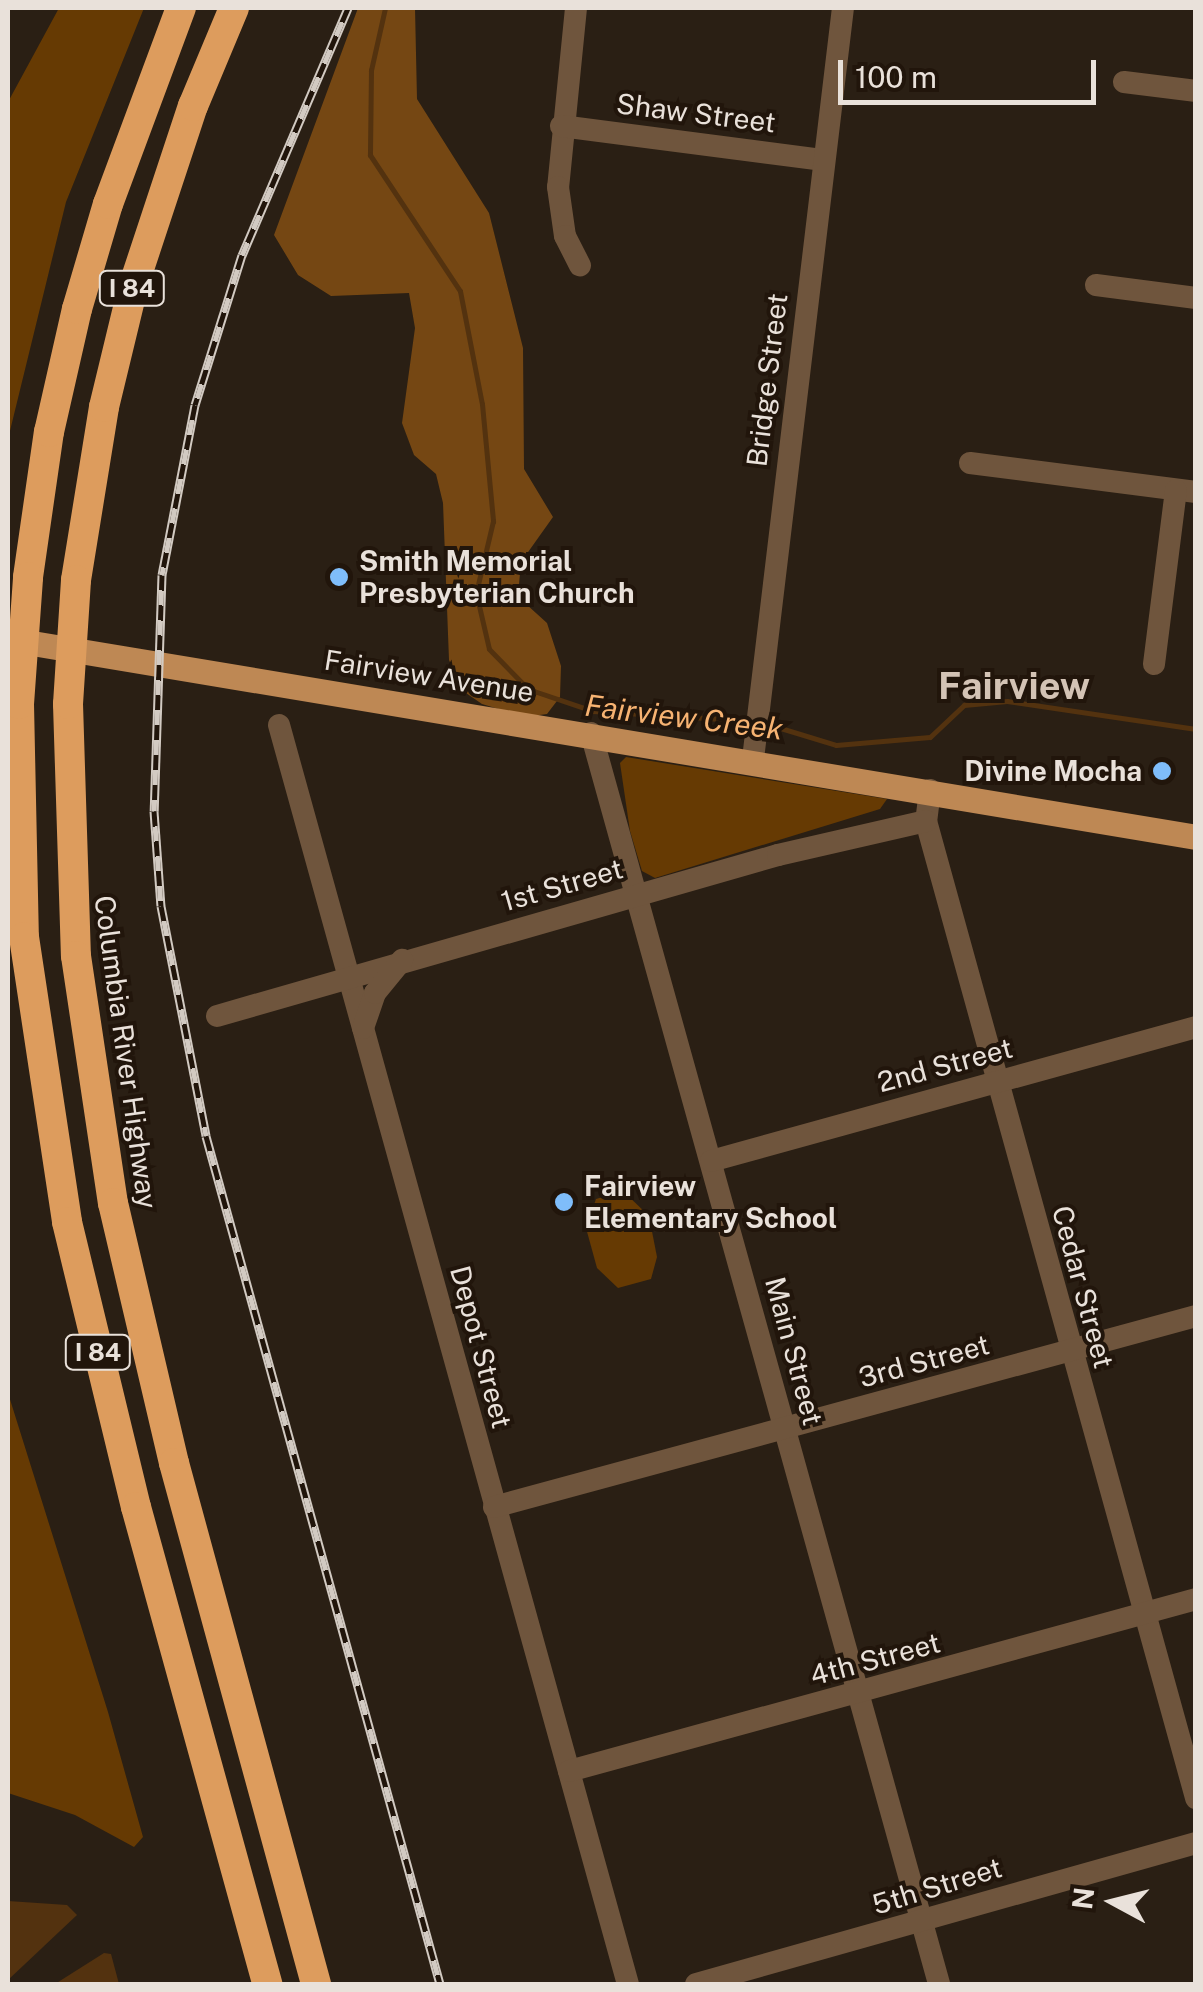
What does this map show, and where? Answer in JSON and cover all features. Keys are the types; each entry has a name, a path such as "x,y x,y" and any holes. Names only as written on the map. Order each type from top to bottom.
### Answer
{"highway":[{"name":"I 84","path":"181,8 134,127 82,294 49,432 28,577 18,704 24,937 68,1222 132,1490 268,1984"},
{"name":"Columbia River Highway","path":"234,8 133,287 104,406 76,580 68,704 76,956 113,1203 174,1463 316,1984"}],"main road":[{"name":"Fairview Avenue","path":"8,639 591,733 754,747 930,790 1196,837"}],"street":[{"path":"576,8 561,126 558,187 565,236 580,265"},
{"name":"Bridge Street","path":"754,747 843,8"},
{"path":"1124,82 1196,91"},
{"name":"Shaw Street","path":"561,126 824,160"},
{"path":"1096,285 1196,298"},
{"path":"970,463 1186,491 1154,664"},
{"name":"Depot Street","path":"278,725 628,1984"},
{"name":"Main Street","path":"591,733 938,1984"},
{"name":"Cedar Street","path":"930,790 926,822 1069,1352 1196,1798"},
{"name":"1st Street","path":"218,1016 318,992 348,975 636,895 926,822"},
{"path":"362,1028 375,992 402,960"},
{"name":"2nd Street","path":"711,1161 1196,1028"},
{"name":"3rd Street","path":"494,1507 1196,1316"},
{"name":"4th Street","path":"568,1772 859,1695 1196,1599"},
{"name":"5th Street","path":"696,1984 1196,1843"}],"shaded area":[{"path":"59,8 144,8 66,202 8,439 8,102"},
{"path":"358,8 415,8 417,99 489,213 523,348 524,469 553,517 521,562 519,585 526,604 547,623 561,666 560,697 547,714 525,717 482,704 463,691 449,660 443,503 436,474 414,455 402,423 415,328 409,293 331,296 298,275 274,235"},
{"path":"626,757 887,799 880,809 655,878 642,871 630,831 620,763"},
{"path":"623,1191 649,1216 657,1257 651,1279 618,1288 597,1268 586,1228 596,1199"},
{"path":"8,1393 143,1837 134,1847 75,1815 8,1793"},
{"path":"8,1901 67,1905 77,1915 8,1980"},
{"path":"104,1953 111,1954 119,1984 55,1984"}],"waterway":[{"name":"Fairview Creek","path":"385,8 371,70 370,155 460,291 482,404 493,521 476,593 489,649 528,689 593,711 753,721"},
{"name":"Fairview Creek","path":"764,723 836,745 930,737 964,705 1007,701 1196,729"}],"railway":[{"path":"348,8 242,255 195,405 162,575 154,811 161,906 206,1136 440,1984"}],"place":[{"name":"Smith Memorial Presbyterian Church","path":"339,577"},
{"name":"Divine Mocha","path":"1162,771"},
{"name":"Fairview Elementary School","path":"564,1202"}],"district":[{"name":"Fairview","path":"1014,686"}]}
